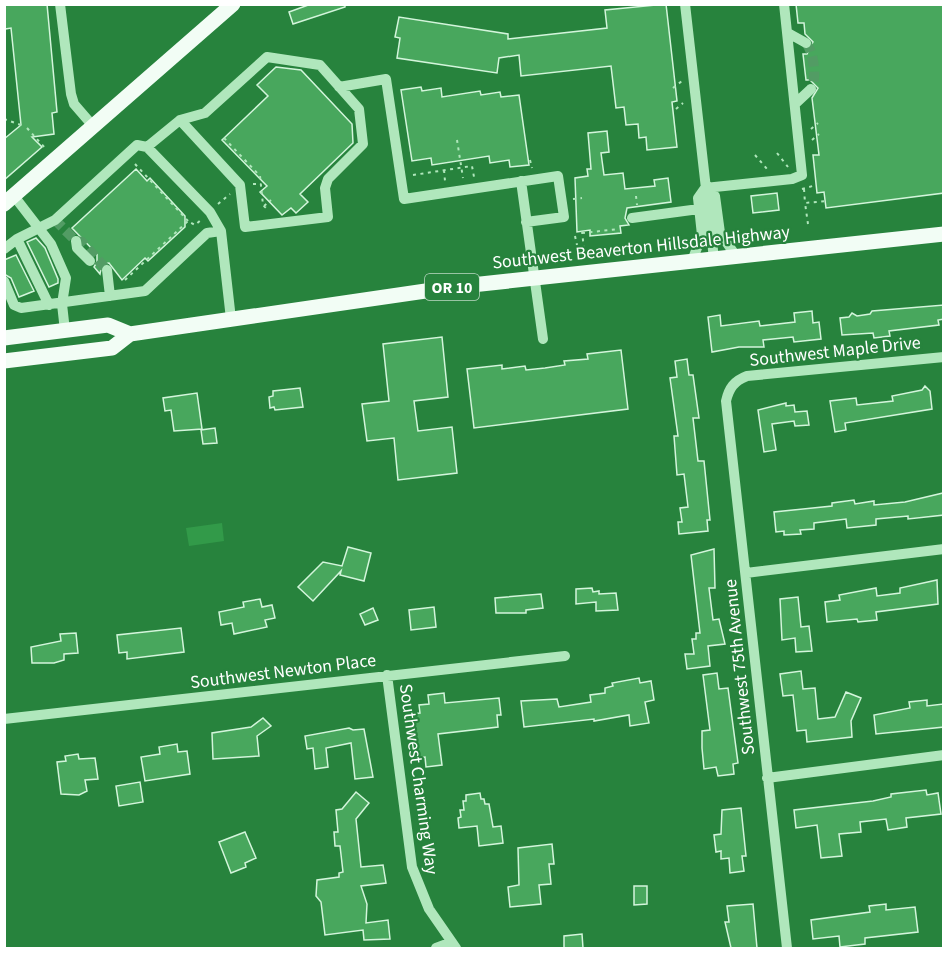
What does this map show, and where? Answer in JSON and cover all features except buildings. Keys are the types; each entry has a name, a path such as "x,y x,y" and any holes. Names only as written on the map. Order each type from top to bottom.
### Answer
{"main road":[{"path":"9,200 233,4"},
{"name":"Southwest Beaverton Hillsdale Highway","path":"4,361 112,348 130,334 534,277 944,234"},
{"name":"Southwest Beaverton Hillsdale Highway","path":"4,338 108,325 130,334"}],"street":[{"path":"60,4 71,94 74,104 93,126"},
{"path":"685,4 714,259"},
{"path":"692,261 702,235 698,198 705,188 800,177 803,171 784,4"},
{"path":"788,33 806,43"},
{"path":"147,147 180,120 205,113 267,57 320,65 359,109 363,144 328,179 325,188 328,217 244,227 240,185 180,120"},
{"path":"339,87 386,79 404,199 558,176 564,217 526,222"},
{"path":"796,103 811,88"},
{"path":"4,249 17,239 55,220 137,145 147,147 210,212 221,231 231,319"},
{"path":"522,182 543,339"},
{"path":"705,188 715,196 720,233 736,256"},
{"path":"9,200 41,228 66,278 62,304 65,331"},
{"path":"632,218 699,209"},
{"path":"4,281 14,305 21,308 145,291 207,233 221,231"},
{"path":"17,239 49,305"},
{"path":"76,242 76,248 90,261"},
{"path":"106,274 110,296"},
{"name":"Southwest Maple Drive","path":"733,384 747,375 944,357"},
{"name":"Southwest 75th Avenue","path":"733,384 726,401 787,948"},
{"path":"746,573 944,549"},
{"name":"Southwest Newton Place","path":"4,719 565,656"},
{"name":"Southwest Charming Way","path":"387,675 412,867 425,901 454,945"},
{"path":"767,778 944,755"},
{"path":"436,948 454,945"}],"path":[{"path":"673,88 685,79"},
{"path":"676,109 687,100"},
{"path":"4,119 21,125"},
{"path":"807,131 818,123"},
{"path":"27,128 43,146"},
{"path":"808,143 819,134"},
{"path":"224,138 240,152 260,176 264,206 280,223"},
{"path":"457,140 465,190"},
{"path":"777,153 789,170"},
{"path":"530,160 532,171"},
{"path":"401,177 472,166 475,179"},
{"path":"138,167 177,206 188,221 195,225 240,185 261,184"},
{"path":"804,189 808,224"},
{"path":"636,196 638,207 640,207"},
{"path":"569,200 582,198"},
{"path":"264,206 271,200"},
{"path":"805,203 826,201"},
{"path":"119,286 177,234 188,221"},
{"path":"584,250 582,232 619,229"},
{"path":"575,236 577,245"}],"green space":[{"path":"222,523 224,541 189,546 186,528"}],"tunnel":[{"path":"806,43 814,66 811,89"},
{"path":"55,220 76,241 82,242 107,270"}]}
